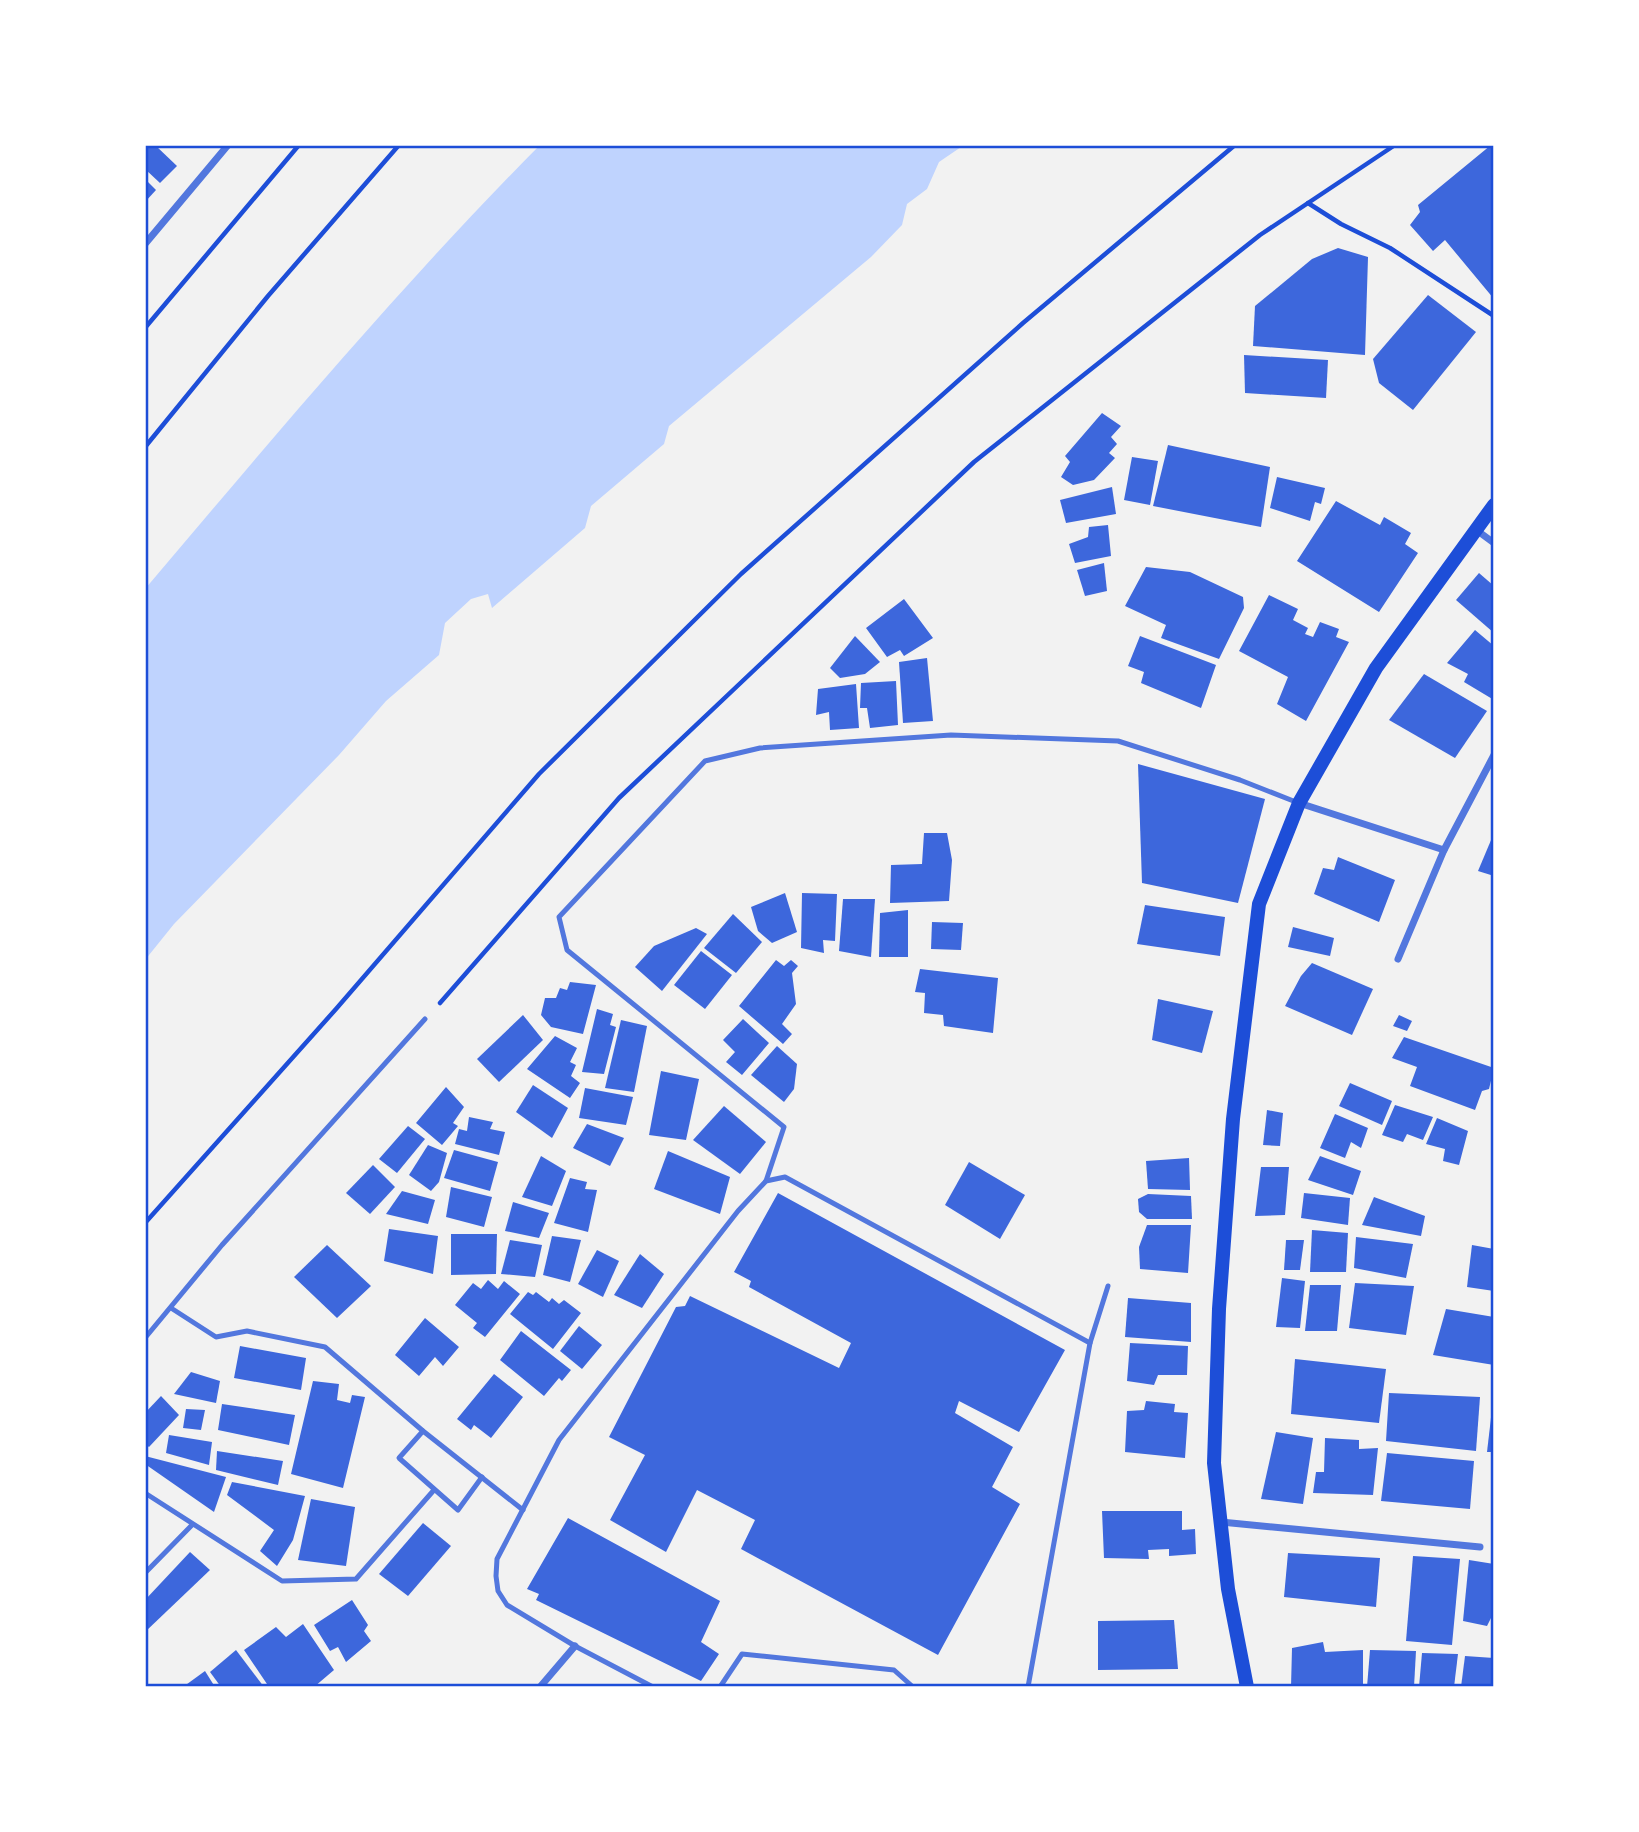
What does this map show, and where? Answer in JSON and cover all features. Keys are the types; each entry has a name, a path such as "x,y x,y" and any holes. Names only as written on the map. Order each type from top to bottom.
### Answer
{"main road":[{"path":"1247,1687 1228,1589 1214,1450 1219,1309 1233,1119 1259,904 1299,803 1376,668 1474,529 1494,505"}],"street":[{"path":"145,244 228,145"},
{"path":"1474,529 1494,543"},
{"path":"1398,959 1444,850 1494,755"},
{"path":"1299,803 1444,850"},
{"path":"1221,1522 1480,1547"},
{"path":"540,1687 575,1646"}],"lane":[{"path":"653,1687 575,1646 506,1605 498,1591 497,1559 559,1440 738,1211 766,1181 784,1127 567,950 559,917 705,761 760,748 951,735 1118,741 1240,780 1299,803"},
{"path":"145,1338 230,1236 425,1019"},
{"path":"766,1181 785,1177 1090,1343"},
{"path":"1027,1687 1090,1343 1108,1286"},
{"path":"171,1308 216,1338 247,1331 325,1348 423,1431 523,1510"},
{"path":"423,1431 399,1458 458,1510 482,1478"},
{"path":"145,1493 282,1581 356,1579 433,1489"},
{"path":"145,1573 192,1525"},
{"path":"720,1687 742,1654 894,1670 913,1687"}],"path":[{"path":"145,328 299,145"},
{"path":"145,447 268,296 398,145"},
{"path":"145,1223 336,1009 539,774 731,583 1023,323 1235,145"},
{"path":"425,1019 619,798 974,462 1260,235 1395,145"},
{"path":"1308,203 1390,248 1494,316"}],"water":[{"path":"540,145 964,145 939,162 927,189 907,204 902,225 871,257 669,426 664,444 591,506 585,528 492,608 488,594 471,599 445,623 439,655 386,701 339,755 174,924 145,960 145,589 387,308"}],"building":[{"path":"145,145 155,145 177,166 160,183 145,169"},
{"path":"1494,145 1494,299 1445,240 1433,251 1410,225 1420,212 1418,205"},
{"path":"145,179 156,190 145,202"},
{"path":"1338,248 1368,257 1365,355 1253,346 1255,306 1312,259"},
{"path":"1428,295 1476,332 1413,410 1379,383 1373,359"},
{"path":"1244,355 1328,360 1326,398 1245,393"},
{"path":"1102,413 1121,426 1111,437 1117,444 1109,453 1115,458 1094,480 1073,485 1061,477 1070,462 1065,456"},
{"path":"1168,445 1270,467 1261,527 1153,506"},
{"path":"1132,457 1158,461 1150,505 1124,500"},
{"path":"1277,477 1325,488 1321,504 1315,502 1310,521 1270,508"},
{"path":"1112,487 1116,514 1066,523 1060,500"},
{"path":"1336,501 1380,525 1384,517 1411,533 1405,544 1418,553 1379,612 1297,561"},
{"path":"1108,525 1111,556 1075,563 1069,544 1088,537 1089,527"},
{"path":"1104,563 1107,591 1085,596 1077,570"},
{"path":"1146,567 1190,572 1243,597 1244,608 1219,659 1161,638 1166,625 1125,606"},
{"path":"1479,573 1494,586 1494,633 1456,600"},
{"path":"1269,595 1298,609 1293,620 1308,628 1305,634 1313,637 1320,622 1339,629 1336,637 1349,642 1306,721 1277,704 1288,677 1239,651"},
{"path":"904,599 933,638 904,656 900,650 887,657 866,628"},
{"path":"1475,630 1494,646 1494,700 1464,682 1468,674 1447,663"},
{"path":"855,636 880,662 865,674 840,678 830,668"},
{"path":"1140,636 1216,665 1201,708 1141,683 1144,672 1128,666"},
{"path":"927,658 933,721 903,723 899,662"},
{"path":"1424,674 1487,711 1455,758 1389,720"},
{"path":"896,681 898,725 870,728 867,708 860,708 861,683"},
{"path":"856,684 859,728 830,730 829,712 816,715 818,689"},
{"path":"1138,764 1265,799 1238,903 1142,883"},
{"path":"924,833 947,833 952,860 949,901 890,903 891,865 922,864"},
{"path":"1494,833 1494,876 1478,871"},
{"path":"1338,857 1395,880 1379,922 1314,894 1323,868 1334,870"},
{"path":"785,893 797,932 772,943 758,931 751,907"},
{"path":"802,893 837,894 835,941 823,940 824,953 801,948"},
{"path":"843,899 875,899 871,957 839,951"},
{"path":"1145,905 1225,917 1220,956 1137,944"},
{"path":"908,910 908,957 879,957 880,913"},
{"path":"733,914 762,942 736,973 704,948"},
{"path":"932,922 963,923 961,950 931,949"},
{"path":"1293,927 1334,938 1330,956 1288,947"},
{"path":"696,928 707,934 662,991 635,967 654,946"},
{"path":"701,951 732,975 705,1009 674,985"},
{"path":"776,960 784,966 791,960 798,966 792,973 796,1004 782,1024 792,1034 783,1044 739,1006"},
{"path":"1312,963 1373,989 1352,1035 1285,1006 1301,976"},
{"path":"920,969 998,978 993,1033 944,1026 943,1015 924,1013 925,993 915,992"},
{"path":"570,982 596,985 583,1034 551,1027 541,1015 545,998 556,998 560,988 567,990"},
{"path":"1158,999 1213,1011 1202,1053 1152,1040"},
{"path":"597,1009 613,1014 610,1025 616,1027 604,1074 582,1072"},
{"path":"523,1015 543,1040 499,1082 477,1059"},
{"path":"1399,1015 1412,1021 1407,1031 1393,1026"},
{"path":"743,1019 769,1043 742,1075 726,1062 735,1052 723,1040"},
{"path":"621,1020 647,1026 634,1092 605,1088"},
{"path":"555,1036 577,1048 570,1062 576,1065 571,1076 580,1083 570,1098 527,1069"},
{"path":"1404,1037 1494,1068 1489,1089 1482,1091 1475,1110 1410,1086 1417,1067 1392,1058"},
{"path":"777,1046 797,1064 794,1089 784,1102 751,1075"},
{"path":"661,1071 699,1079 686,1140 649,1135"},
{"path":"1350,1083 1392,1101 1382,1125 1339,1106"},
{"path":"533,1085 568,1108 552,1138 516,1112"},
{"path":"446,1087 464,1107 453,1123 458,1126 442,1145 416,1123"},
{"path":"585,1088 633,1097 626,1125 579,1118"},
{"path":"1395,1105 1433,1117 1423,1140 1407,1134 1403,1142 1382,1135"},
{"path":"724,1106 766,1142 740,1174 693,1140"},
{"path":"1267,1110 1283,1113 1280,1146 1263,1145"},
{"path":"1335,1114 1368,1128 1361,1148 1351,1142 1345,1158 1320,1148"},
{"path":"469,1117 493,1122 490,1129 505,1132 499,1155 455,1144 459,1129 467,1131"},
{"path":"1437,1118 1468,1131 1459,1165 1443,1161 1445,1149 1426,1144"},
{"path":"587,1124 624,1138 610,1166 573,1148"},
{"path":"408,1126 425,1139 397,1173 379,1159"},
{"path":"428,1145 447,1153 439,1182 431,1191 409,1175"},
{"path":"454,1150 498,1162 490,1191 444,1178"},
{"path":"668,1151 730,1177 720,1214 654,1189"},
{"path":"541,1156 566,1171 552,1206 522,1197"},
{"path":"1320,1156 1361,1171 1353,1195 1308,1180"},
{"path":"1189,1158 1190,1190 1148,1189 1146,1161"},
{"path":"969,1162 1025,1195 1000,1239 945,1205"},
{"path":"373,1165 395,1187 370,1214 346,1193"},
{"path":"1261,1167 1289,1167 1285,1215 1255,1216"},
{"path":"570,1178 587,1182 585,1189 597,1190 588,1232 554,1223"},
{"path":"451,1187 492,1197 484,1227 446,1217"},
{"path":"402,1191 435,1200 428,1224 386,1214"},
{"path":"778,1193 1065,1350 1019,1432 959,1401 955,1413 1013,1447 992,1487 1020,1504 938,1655 741,1549 755,1520 697,1490 666,1552 610,1520 645,1455 609,1437 676,1307 685,1306 690,1296 839,1368 851,1343 749,1287 751,1281 734,1272"},
{"path":"1304,1193 1350,1198 1348,1225 1301,1218"},
{"path":"1148,1194 1191,1196 1192,1219 1147,1219 1139,1212 1138,1199"},
{"path":"1374,1197 1425,1216 1421,1236 1362,1225"},
{"path":"513,1202 549,1213 539,1238 505,1231"},
{"path":"1147,1225 1191,1225 1188,1273 1140,1269 1139,1247"},
{"path":"389,1229 438,1236 433,1274 384,1261"},
{"path":"1312,1230 1348,1233 1346,1272 1310,1272"},
{"path":"451,1234 497,1234 496,1274 451,1275"},
{"path":"552,1236 581,1240 570,1282 543,1275"},
{"path":"1356,1237 1413,1244 1406,1278 1354,1268"},
{"path":"510,1240 542,1245 535,1277 501,1274"},
{"path":"1286,1240 1304,1240 1300,1270 1284,1270"},
{"path":"327,1245 371,1286 337,1318 294,1277"},
{"path":"1472,1245 1494,1249 1494,1291 1467,1287"},
{"path":"597,1250 619,1261 603,1297 578,1284"},
{"path":"640,1254 664,1274 642,1308 614,1295"},
{"path":"1282,1278 1305,1281 1300,1328 1276,1327"},
{"path":"488,1280 498,1289 504,1281 520,1294 485,1337 473,1328 477,1323 455,1305 473,1283 481,1289"},
{"path":"1355,1283 1414,1286 1406,1335 1349,1328"},
{"path":"1310,1285 1341,1285 1337,1331 1305,1331"},
{"path":"528,1292 533,1295 536,1292 549,1302 552,1298 559,1304 564,1300 581,1313 553,1349 510,1314"},
{"path":"1128,1298 1191,1303 1191,1342 1125,1337"},
{"path":"1446,1309 1494,1317 1494,1365 1433,1355"},
{"path":"425,1318 459,1347 443,1366 435,1357 419,1376 395,1355"},
{"path":"579,1326 602,1345 582,1369 560,1351"},
{"path":"521,1331 571,1370 562,1381 559,1378 544,1396 500,1360"},
{"path":"1130,1343 1188,1346 1187,1375 1158,1375 1154,1385 1127,1381"},
{"path":"240,1346 306,1358 301,1390 234,1378"},
{"path":"1295,1359 1386,1369 1379,1423 1291,1414"},
{"path":"191,1372 220,1381 216,1403 174,1394"},
{"path":"494,1374 523,1397 491,1438 474,1425 471,1430 457,1419"},
{"path":"313,1381 339,1384 337,1400 350,1403 352,1395 365,1397 343,1488 291,1474"},
{"path":"1389,1393 1480,1397 1476,1451 1386,1441"},
{"path":"161,1396 179,1415 149,1447 145,1444 145,1413"},
{"path":"1146,1401 1175,1404 1174,1412 1188,1413 1185,1458 1125,1452 1127,1411 1144,1410"},
{"path":"222,1404 295,1415 289,1445 218,1430"},
{"path":"186,1409 205,1410 201,1430 183,1428"},
{"path":"1492,1409 1494,1452 1487,1452"},
{"path":"1276,1432 1313,1438 1303,1504 1261,1499"},
{"path":"169,1435 212,1442 209,1465 166,1453"},
{"path":"1325,1438 1359,1440 1359,1449 1378,1448 1373,1495 1313,1493 1316,1472 1324,1472"},
{"path":"217,1451 283,1461 278,1485 216,1470"},
{"path":"1387,1453 1474,1461 1470,1509 1381,1501"},
{"path":"145,1456 226,1477 214,1512 145,1464"},
{"path":"232,1482 305,1496 293,1540 277,1566 260,1551 274,1530 227,1495"},
{"path":"311,1499 355,1507 346,1566 298,1560"},
{"path":"1102,1511 1182,1511 1182,1530 1195,1529 1196,1554 1169,1556 1169,1549 1148,1550 1149,1559 1104,1558"},
{"path":"568,1518 720,1601 701,1642 719,1654 701,1681 536,1600 539,1594 527,1589"},
{"path":"423,1523 451,1546 408,1596 379,1574"},
{"path":"190,1552 210,1570 145,1632 145,1600"},
{"path":"1288,1553 1380,1558 1376,1607 1284,1597"},
{"path":"1413,1556 1460,1559 1452,1645 1406,1641"},
{"path":"1469,1560 1494,1564 1494,1612 1487,1626 1463,1621"},
{"path":"352,1600 368,1625 364,1631 371,1641 346,1662 338,1647 330,1651 314,1625"},
{"path":"1174,1620 1178,1669 1098,1670 1098,1621"},
{"path":"303,1624 334,1670 314,1687 269,1687 244,1650 276,1627 286,1637"},
{"path":"1323,1642 1325,1652 1363,1650 1363,1687 1291,1687 1292,1648"},
{"path":"236,1650 264,1687 221,1687 210,1672"},
{"path":"1370,1650 1416,1651 1414,1687 1367,1687"},
{"path":"1422,1653 1458,1654 1454,1687 1419,1687"},
{"path":"1465,1656 1494,1658 1494,1687 1461,1687"},
{"path":"205,1671 215,1687 183,1687"}]}
